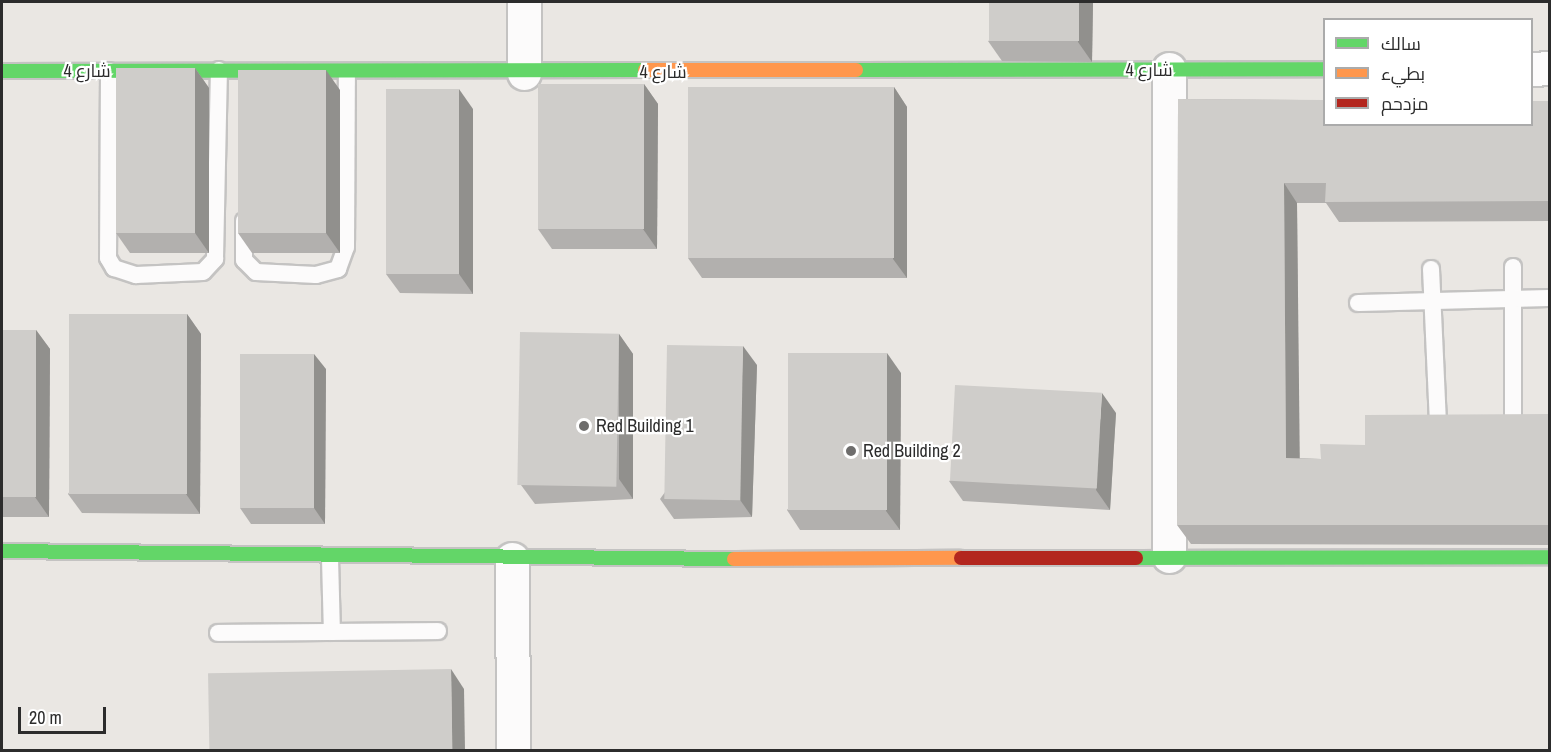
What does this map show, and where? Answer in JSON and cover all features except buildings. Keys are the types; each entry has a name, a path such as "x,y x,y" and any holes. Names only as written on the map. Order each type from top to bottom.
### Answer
{"street":[{"path":"524,2 524,73"},
{"path":"1533,69 1550,68"},
{"path":"1169,69 1169,556"},
{"name":"شارع 4","path":"2,71 244,70 524,73 1323,69"},
{"path":"2,551 330,558 512,559 1550,557"},
{"path":"512,559 513,750"}],"lane":[{"path":"109,71 108,258 114,268 136,275 203,272 215,259 219,70"},
{"path":"244,70 244,89"},
{"path":"244,204 249,268 316,275 338,268 346,247 347,72"},
{"path":"1513,267 1513,424"},
{"path":"1431,269 1438,421"},
{"path":"1358,303 1550,298"},
{"path":"330,558 332,632"},
{"path":"218,633 438,631"}],"traffic: fast":[{"path":"856,70 1323,69"},
{"path":"2,71 645,70"},
{"path":"2,551 734,559"},
{"path":"1136,558 1550,557"}],"traffic: slow":[{"path":"645,70 856,70"},
{"path":"734,559 961,558"}],"traffic: jam":[{"path":"961,558 1136,558"}],"place":[{"name":"Red Building 1","path":"584,426"},
{"name":"Red Building 2","path":"851,451"}]}
